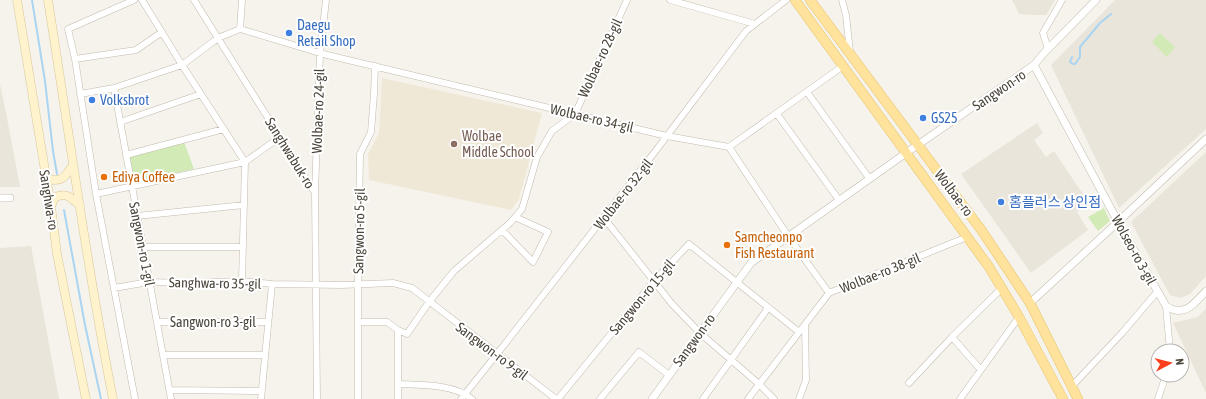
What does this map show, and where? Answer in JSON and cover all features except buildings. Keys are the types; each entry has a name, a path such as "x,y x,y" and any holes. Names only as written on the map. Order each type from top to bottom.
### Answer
{"main road":[{"name":"Sanghwa-ro","path":"17,0 51,207 57,254 86,399"},
{"name":"Sanghwa-ro","path":"48,0 73,165 112,399"},
{"name":"Wolbae-ro","path":"795,0 989,267 1019,317 1063,399"},
{"name":"Wolbae-ro","path":"810,0 917,146 964,206 1030,302 1078,399"},
{"path":"45,172 49,179 58,181 64,178 73,165"},
{"path":"51,207 54,198 62,194 68,196 80,206"}],"street":[{"path":"134,0 68,29 75,59 96,194 135,399"},
{"path":"142,0 245,162 242,281"},
{"name":"Sanghwabuk-ro","path":"194,0 315,194 317,399"},
{"path":"80,94 114,88 182,65 218,38 240,29 242,0"},
{"name":"Wolbae-ro 24-gil","path":"315,194 320,53 326,0"},
{"name":"Wolbae-ro 28-gil","path":"429,302 454,271 502,230 522,209 537,157 552,131 575,114 627,0"},
{"path":"670,0 755,24"},
{"name":"Wolbae-ro 32-gil","path":"461,399 604,218 746,31 786,0"},
{"path":"842,0 846,15 850,53"},
{"path":"1048,49 1043,33 1062,0"},
{"name":"Sangwon-ro","path":"652,399 751,263 870,178 1034,65 1096,0"},
{"name":"Wolbae-ro 24-gil","path":"240,29 320,53"},
{"path":"75,59 136,50 162,32"},
{"name":"Wolbae-ro 34-gil","path":"320,53 667,136 729,147"},
{"name":"Wolseo-ro 3-gil","path":"1034,65 1118,222 1166,306"},
{"name":"Sangwon-ro 5-gil","path":"358,399 360,154 371,132 375,66"},
{"path":"829,293 788,236 729,147 843,66"},
{"name":"Sangwon-ro 1-gil","path":"114,88 171,399"},
{"path":"807,92 870,178"},
{"path":"120,122 201,94"},
{"path":"777,114 839,200"},
{"path":"126,155 224,129"},
{"path":"96,194 245,162 280,137"},
{"path":"1030,302 1206,139"},
{"path":"0,198 10,198"},
{"path":"137,216 244,205"},
{"path":"502,230 533,262 548,232 515,217"},
{"path":"604,218 672,304 700,333 760,384 774,399"},
{"name":"Wolbae-ro 38-gil","path":"748,399 829,293 967,237"},
{"name":"Sangwon-ro 15-gil","path":"557,399 654,281 689,244 737,282"},
{"path":"143,247 243,247"},
{"name":"Sanghwa-ro 35-gil","path":"114,288 150,282 188,283 242,281 272,284 316,284"},
{"path":"737,282 799,332"},
{"name":"Sangwon-ro 9-gil","path":"316,284 393,283 412,288 557,399"},
{"name":"Sangwon-ro 3-gil","path":"261,399 272,284"},
{"path":"909,383 952,336 1002,288"},
{"path":"1166,306 1173,311 1183,311 1195,303 1206,291"},
{"path":"1072,386 1122,333 1157,292"},
{"path":"358,322 387,322 398,330 407,334 429,302"},
{"path":"1166,306 1169,343"},
{"path":"703,399 768,308"},
{"path":"960,399 980,369 1019,317"},
{"name":"Sangwon-ro 3-gil","path":"157,322 268,322"},
{"path":"799,399 806,380 805,325"},
{"path":"398,330 398,399"},
{"path":"952,336 980,369"},
{"path":"600,399 640,352 669,375"},
{"path":"163,355 265,355"},
{"path":"1158,399 1163,383"},
{"path":"398,384 437,386 466,394 472,399"},
{"path":"170,390 261,391"}],"shaded area":[{"path":"1012,0 1055,0 1046,15 1035,15 1019,14"},
{"path":"1115,0 1206,0 1206,129 1119,208 1051,65"},
{"name":"Wolbae Middle School","path":"382,78 542,113 519,199 511,210 369,180 368,154 379,133"},
{"path":"0,84 7,118 20,187 0,187"},
{"path":"1037,123 1043,133 1034,140 1046,157 1054,151 1089,203 1077,212 1088,230 1031,273 961,174"},
{"path":"1206,152 1206,276 1190,294 1180,298 1170,295 1131,222"},
{"path":"31,246 59,399 0,399 0,248"},
{"path":"1206,308 1206,393 1190,359 1190,343 1182,343 1173,323 1198,317"}],"green space":[{"path":"1160,33 1175,47 1167,57 1152,42"},
{"path":"184,142 194,169 135,182 129,157"},
{"path":"1104,208 1110,221 1098,231 1088,217"}],"waterway":[{"path":"32,0 45,81 57,174"},
{"path":"1072,57 1070,62 1075,64 1080,57 1080,47 1100,23 1111,14"},
{"path":"64,210 85,325 101,399"}],"place":[{"name":"Daegu Retail Shop","path":"289,33"},
{"name":"Volksbrot","path":"92,100"},
{"name":"GS25","path":"923,118"},
{"name":"Wolbae Middle School","path":"454,144"},
{"name":"Ediya Coffee","path":"104,177"},
{"name":"홈플러스 상인점","path":"1001,202"},
{"name":"Samcheonpo Fish Restaurant","path":"727,245"}]}
